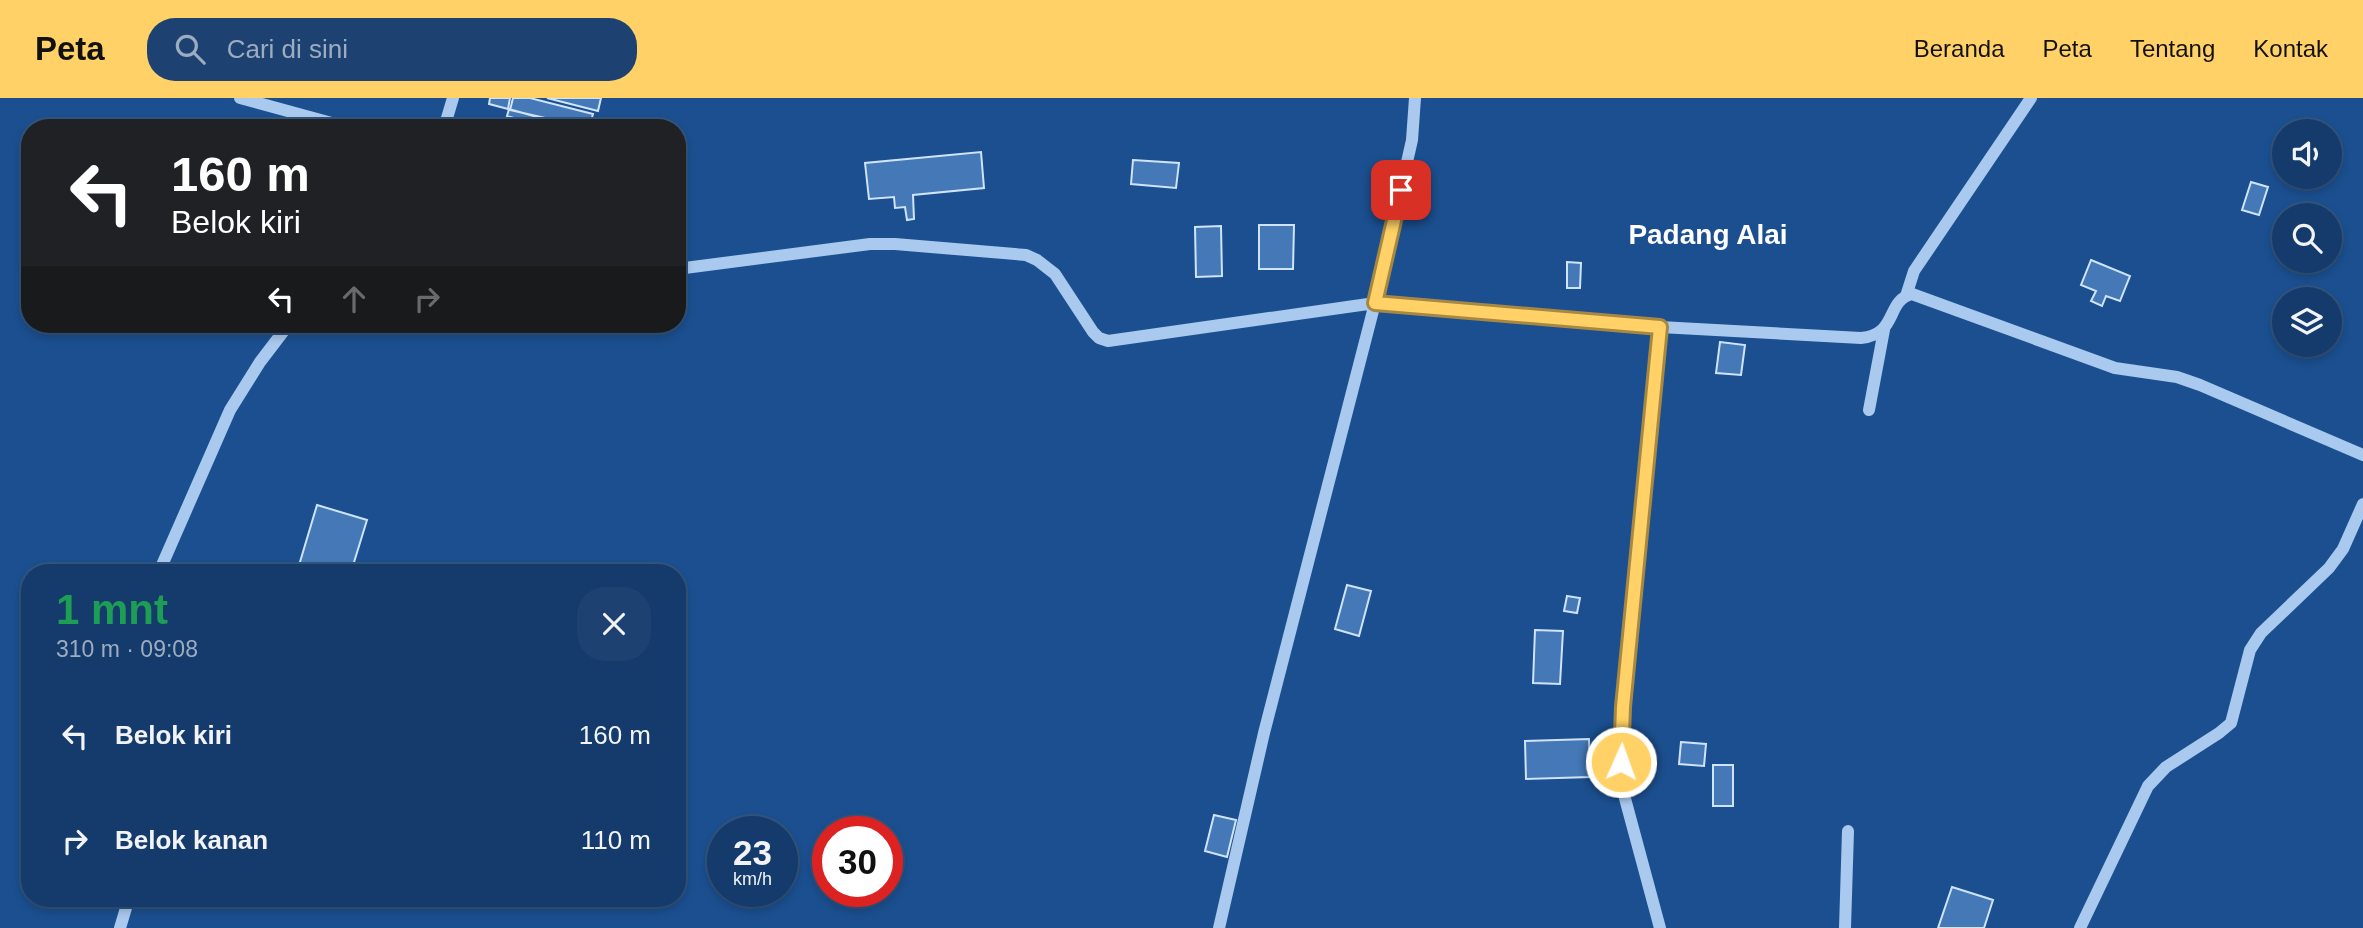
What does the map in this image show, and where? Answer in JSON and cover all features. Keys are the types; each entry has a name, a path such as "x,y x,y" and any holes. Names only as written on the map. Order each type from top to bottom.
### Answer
{"street":[{"path":"240,98 317,119"},
{"path":"447,119 453,98"},
{"path":"1219,928 1264,733 1375,303 1412,140 1415,98"},
{"path":"1906,296 1914,271 2031,98"},
{"path":"686,268 870,244 1026,255 1055,274 1093,332 1108,341 1375,303 1660,327 1861,338 1875,337 1884,330"},
{"path":"1869,410 1884,330 1900,300 1912,294 2115,368 2177,377 2200,385 2363,455"},
{"path":"1660,327 1623,707 1621,762 1623,790 1660,928"},
{"path":"163,564 230,410 282,333"},
{"path":"2080,928 2148,786 2166,767 2231,723 2250,650 2262,633 2329,568 2343,550 2363,504"},
{"path":"1845,928 1848,831"},
{"path":"120,928 126,907"}],"building":[{"path":"490,98 510,98 508,109 489,104"},
{"path":"513,98 530,98 593,114 592,119 550,119 510,110"},
{"path":"547,98 601,98 598,111"},
{"path":"509,109 544,119 517,119 507,116"},
{"path":"981,152 984,188 913,195 914,219 907,220 905,207 895,208 894,197 869,199 865,163"},
{"path":"1133,160 1179,163 1176,188 1131,184"},
{"path":"2251,182 2268,187 2259,215 2242,210"},
{"path":"1259,225 1294,225 1293,269 1259,269"},
{"path":"1221,226 1222,276 1196,277 1195,227"},
{"path":"2091,260 2130,276 2120,301 2106,296 2102,306 2091,301 2096,291 2081,285"},
{"path":"1567,262 1581,263 1580,288 1567,288"},
{"path":"1720,342 1745,345 1741,375 1716,373"},
{"path":"317,505 367,520 353,564 299,564"},
{"path":"1347,585 1371,591 1359,636 1335,629"},
{"path":"1567,596 1580,598 1577,613 1564,611"},
{"path":"1535,630 1563,631 1560,684 1533,683"},
{"path":"1589,739 1590,777 1526,779 1525,741"},
{"path":"1681,742 1706,744 1704,766 1679,764"},
{"path":"1713,765 1733,765 1733,806 1713,806"},
{"path":"1214,815 1236,820 1227,857 1205,851"},
{"path":"1952,887 1993,900 1984,928 1938,928"}],"district":[{"name":"Padang Alai","path":"1708,234"}],"route":[{"path":"1401,190 1375,303 1660,327 1623,707 1621,762"}]}
